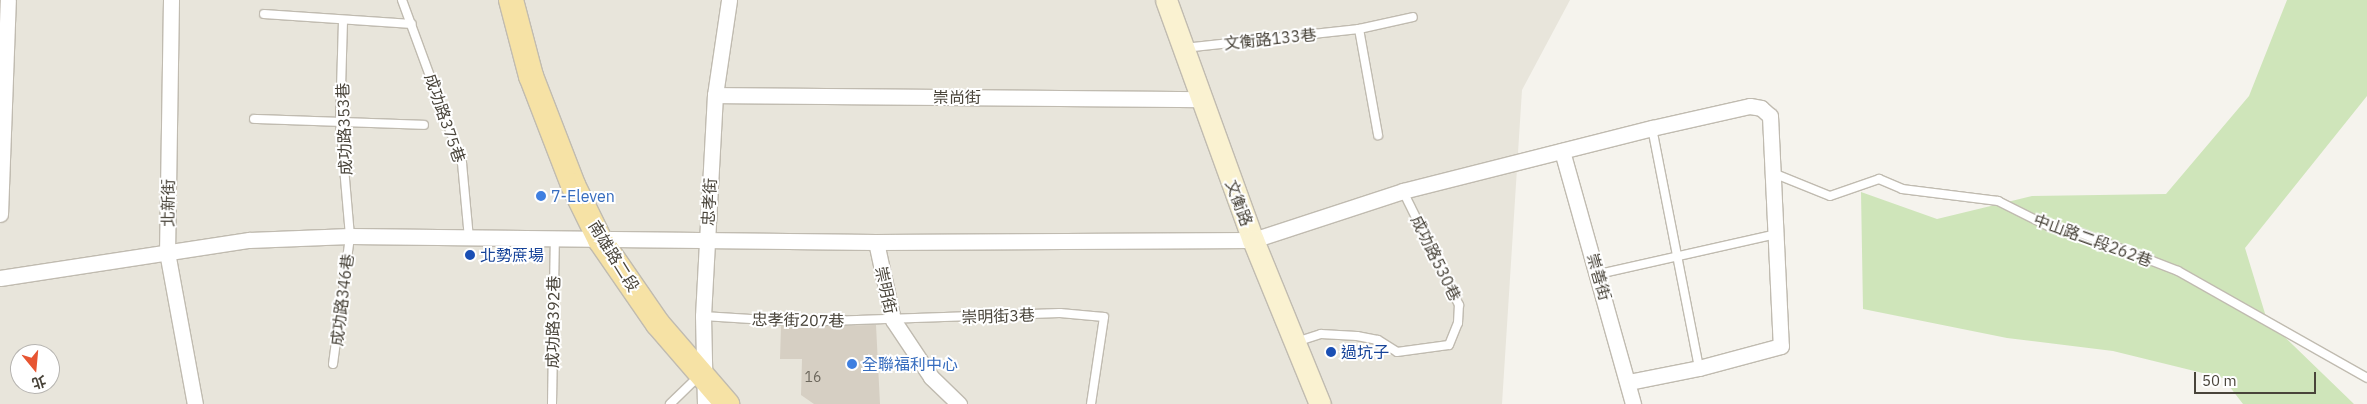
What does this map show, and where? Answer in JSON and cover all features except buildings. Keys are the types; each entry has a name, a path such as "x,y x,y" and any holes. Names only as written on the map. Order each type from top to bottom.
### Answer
{"main road":[{"name":"南雄路二段","path":"511,0 531,76 573,185 600,240 658,324 727,404"}],"street":[{"path":"0,214 8,0"},
{"name":"北新街","path":"172,0 167,252 195,404"},
{"name":"忠孝街","path":"705,404 702,374 703,316 715,95 729,0"},
{"name":"文衡路","path":"1166,0 1199,99 1253,240 1320,404"},
{"name":"崇尚街","path":"715,95 1199,99"},
{"path":"0,278 249,240 350,236 469,240 876,242 1253,240 1403,191 1652,128 1750,106 1761,108 1770,116 1781,346 1699,368 1629,382"},
{"name":"崇善街","path":"1562,151 1599,274 1629,382 1633,404"},
{"name":"崇明街","path":"876,242 893,320 931,377 959,404"}],"lane":[{"name":"成功路375巷","path":"402,0 462,164 469,240"},
{"path":"264,14 344,22 412,24"},
{"name":"文衡路133巷","path":"1182,48 1359,28 1413,17"},
{"name":"成功路353巷","path":"344,22 340,122 350,236"},
{"path":"1359,28 1378,135"},
{"path":"254,118 424,125"},
{"path":"1652,128 1679,256 1699,368"},
{"name":"中山路二段262巷","path":"1773,173 1830,196 1879,180 1902,189 1998,201 2050,227 2074,231 2178,271 2367,378"},
{"name":"成功路530巷","path":"1295,342 1321,334 1378,340 1397,352 1449,345 1458,323 1460,305 1403,191"},
{"path":"1599,274 1777,234"},
{"name":"成功路346巷","path":"333,364 350,236"},
{"name":"成功路392巷","path":"552,404 555,239"},
{"name":"崇明街3巷","path":"893,320 1060,313 1104,317 1091,404"},
{"name":"忠孝街207巷","path":"703,316 799,322 893,320"},
{"path":"670,404 702,374"}],"shaded area":[{"path":"0,0 1570,0 1522,90 1502,404 0,404"}],"green space":[{"path":"2287,0 2367,0 2367,96 2245,248 2267,320 2354,404 2243,404 2223,378 2113,351 2007,338 1863,309 1861,192 1937,219 2032,196 2166,194 2249,96"}],"place":[{"name":"7-Eleven","path":"541,196"},
{"name":"北勢蔗場","path":"470,255"},
{"name":"過坑子","path":"1331,352"},
{"name":"全聯福利中心","path":"852,364"}]}
